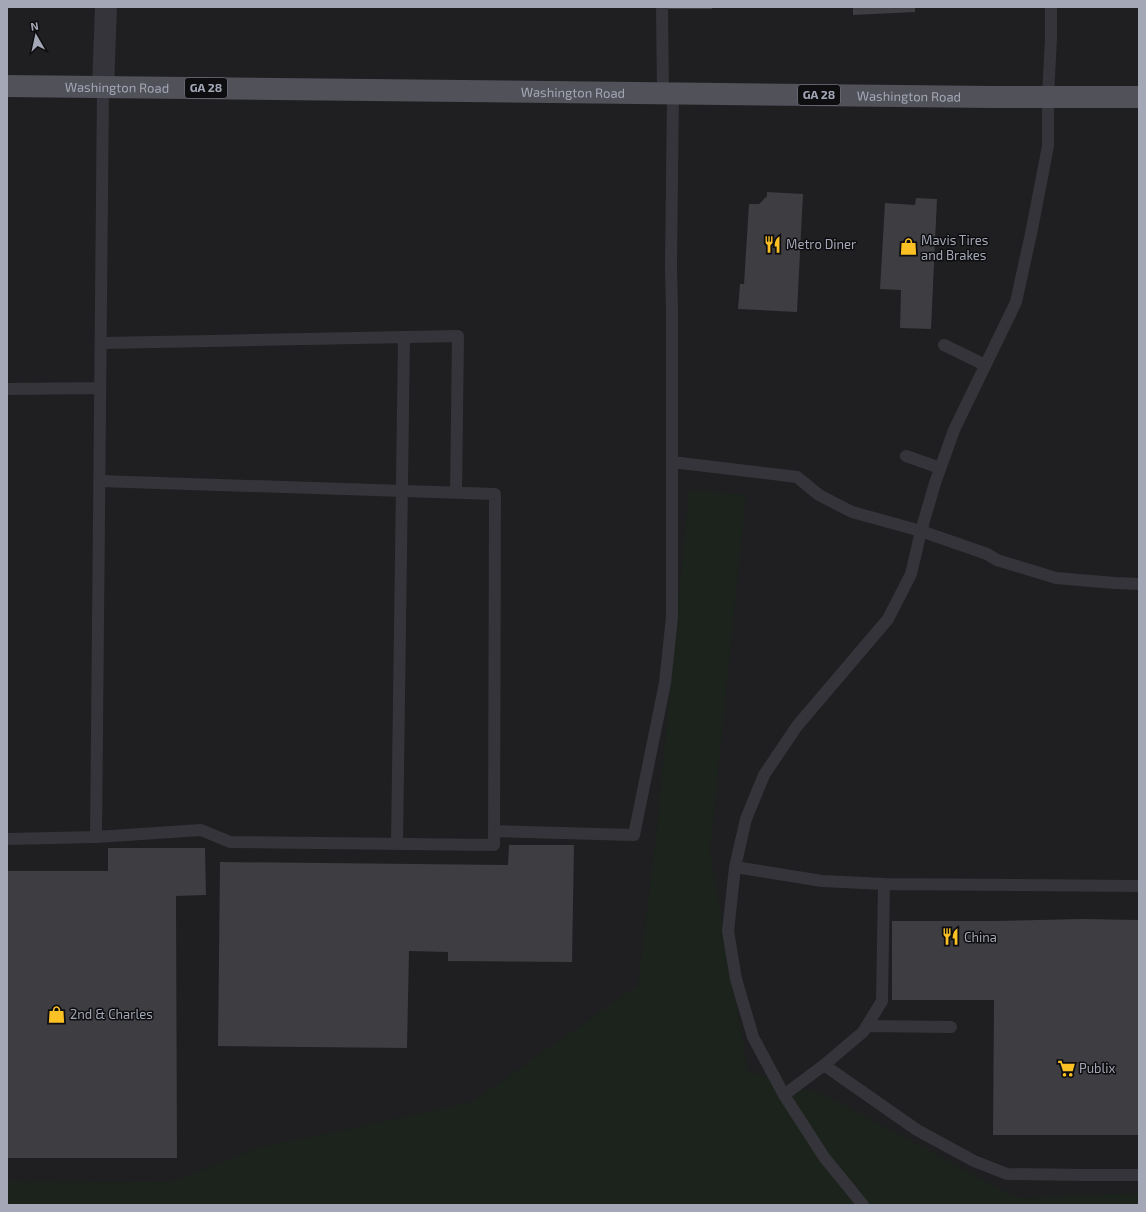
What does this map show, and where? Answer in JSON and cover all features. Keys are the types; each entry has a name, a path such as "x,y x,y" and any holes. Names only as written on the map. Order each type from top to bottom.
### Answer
{"main road":[{"name":"Washington Road","path":"7,86 983,97 1139,96"}],"street":[{"path":"103,87 106,7"}],"lane":[{"path":"494,831 634,835 665,683 671,625 672,310 668,93 662,7"},
{"path":"863,1205 824,1157 784,1095 753,1037 736,979 728,931 735,867 746,819 764,775 797,726 888,619 911,574 921,531 940,468 954,430 1016,302 1048,146 1051,7"},
{"path":"96,837 103,87"},
{"path":"101,343 458,336 456,492"},
{"path":"397,844 404,337"},
{"path":"944,345 985,365"},
{"path":"7,389 100,388"},
{"path":"906,456 940,468"},
{"path":"672,462 797,477 818,496 852,512 921,531 987,554 997,560 1056,578 1139,584"},
{"path":"7,839 96,837 201,830 230,842 494,845 495,494 99,481"},
{"path":"735,867 822,881 884,884 1139,886"},
{"path":"784,1095 863,1032 882,1002 884,884"},
{"path":"868,1026 951,1027"},
{"path":"824,1064 917,1130 974,1161 1007,1174 1139,1175"}],"shaded area":[{"path":"7,7 1139,7 1139,1205 392,1205 7,1187"},
{"path":"689,490 746,495 710,851 748,1071 831,1098 1017,1198 1139,1193 1139,1205 7,1205 7,1181 171,1182 259,1147 472,1102 638,985 656,837"}],"building":[{"path":"668,7 712,7 712,9 668,9"},
{"path":"853,7 915,7 915,12 853,15"},
{"name":"Metro Diner","path":"767,192 803,194 797,312 738,309 740,284 744,284 749,204 759,204 767,196"},
{"name":"Mavis Tires and Brakes","path":"916,198 937,199 931,329 900,328 901,290 880,289 885,203 915,205"},
{"path":"509,845 574,845 572,962 448,961 448,952 409,951 407,1048 218,1046 220,862 508,865"},
{"path":"108,848 205,848 206,895 176,896 177,1158 7,1158 7,871 108,871"},
{"name":"Publix","path":"1082,919 1139,920 1139,1135 993,1135 994,1000 892,1000 892,921"}],"place":[{"name":"Metro Diner","path":"773,244"},
{"name":"Mavis Tires and Brakes","path":"908,247"},
{"name":"China","path":"951,937"},
{"name":"2nd & Charles","path":"57,1014"},
{"name":"Publix","path":"1066,1068"}]}
